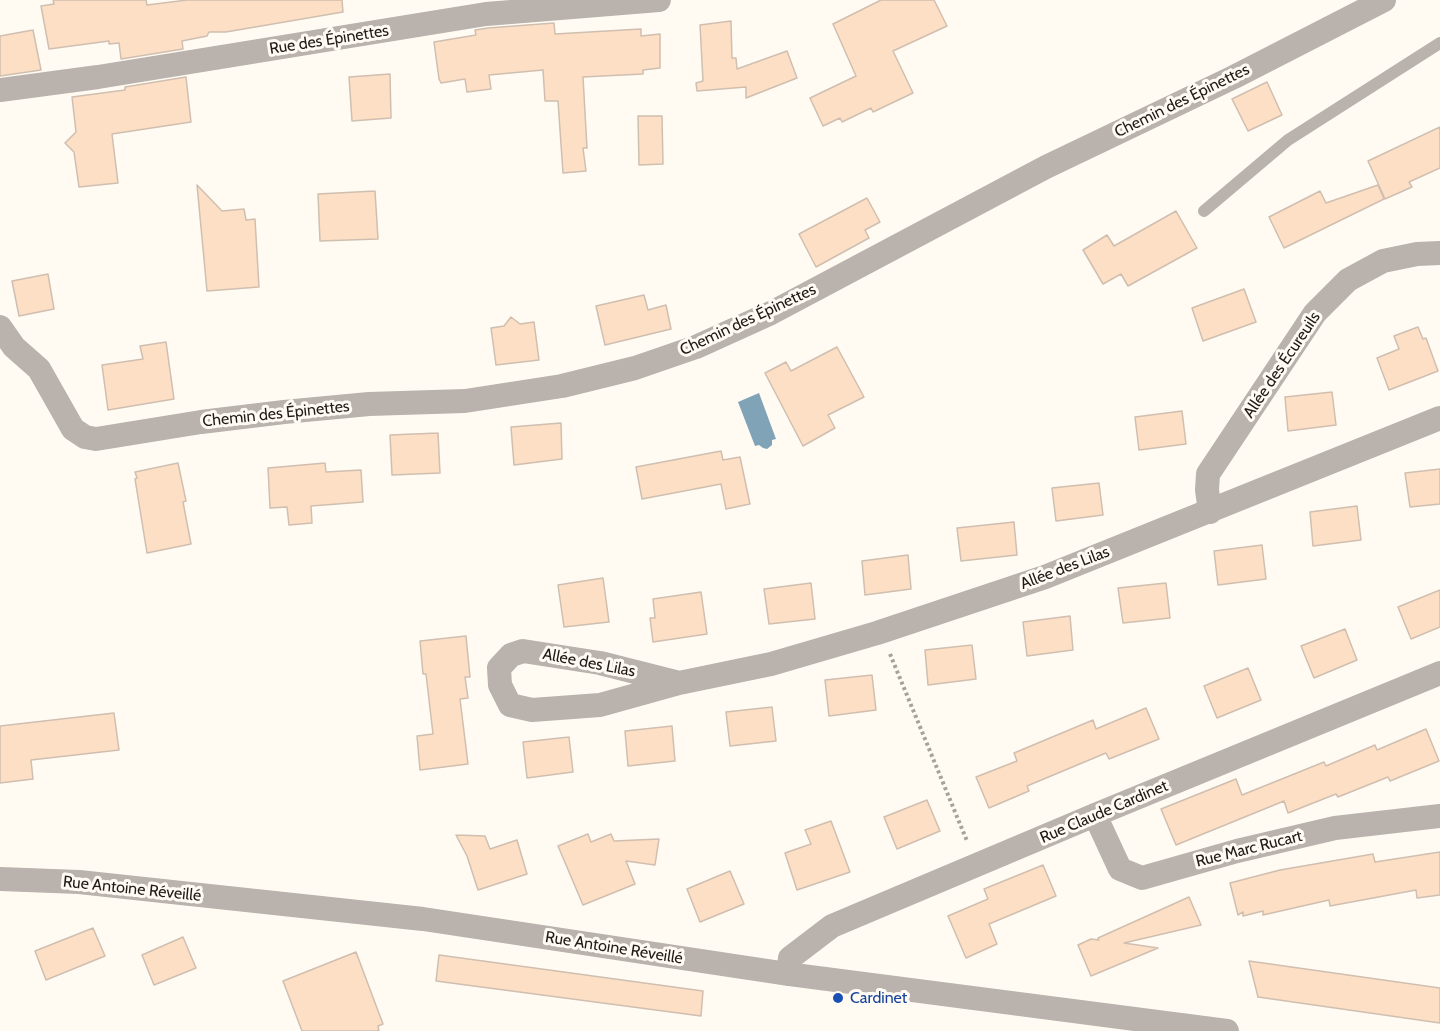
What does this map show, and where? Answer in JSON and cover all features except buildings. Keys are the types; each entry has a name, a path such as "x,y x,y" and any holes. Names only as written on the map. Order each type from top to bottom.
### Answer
{"street":[{"name":"Rue des Épinettes","path":"0,90 98,77 486,14 659,0"},
{"name":"Chemin des Épinettes","path":"0,327 14,347 39,369 73,429 85,437 96,439 201,422 284,412 369,404 465,401 562,387 635,368 696,347 771,313 1046,167 1234,77 1384,0"},
{"name":"Allée des Écureuils","path":"1210,512 1208,474 1315,313 1348,280 1383,261 1417,254 1440,253"},
{"name":"Allée des Lilas","path":"679,683 600,663 523,651 511,655 499,668 500,685 510,705 532,710 600,705 679,683 771,664 881,631 1045,577 1440,418"},
{"name":"Rue Claude Cardinet","path":"788,974 790,958 832,926 1440,673"},
{"name":"Rue Marc Rucart","path":"1095,815 1120,869 1142,878 1237,850 1335,828 1440,816"},
{"name":"Rue Antoine Réveillé","path":"0,879 79,882 423,919 788,974 1173,1027 1227,1031"}],"lane":[{"path":"1204,211 1288,140 1440,43"}],"path":[{"path":"881,631 977,866"}],"water":[{"path":"759,393 776,439 772,440 772,445 767,449 759,445 755,446 738,402"}],"place":[{"name":"Cardinet","path":"838,998"}]}
